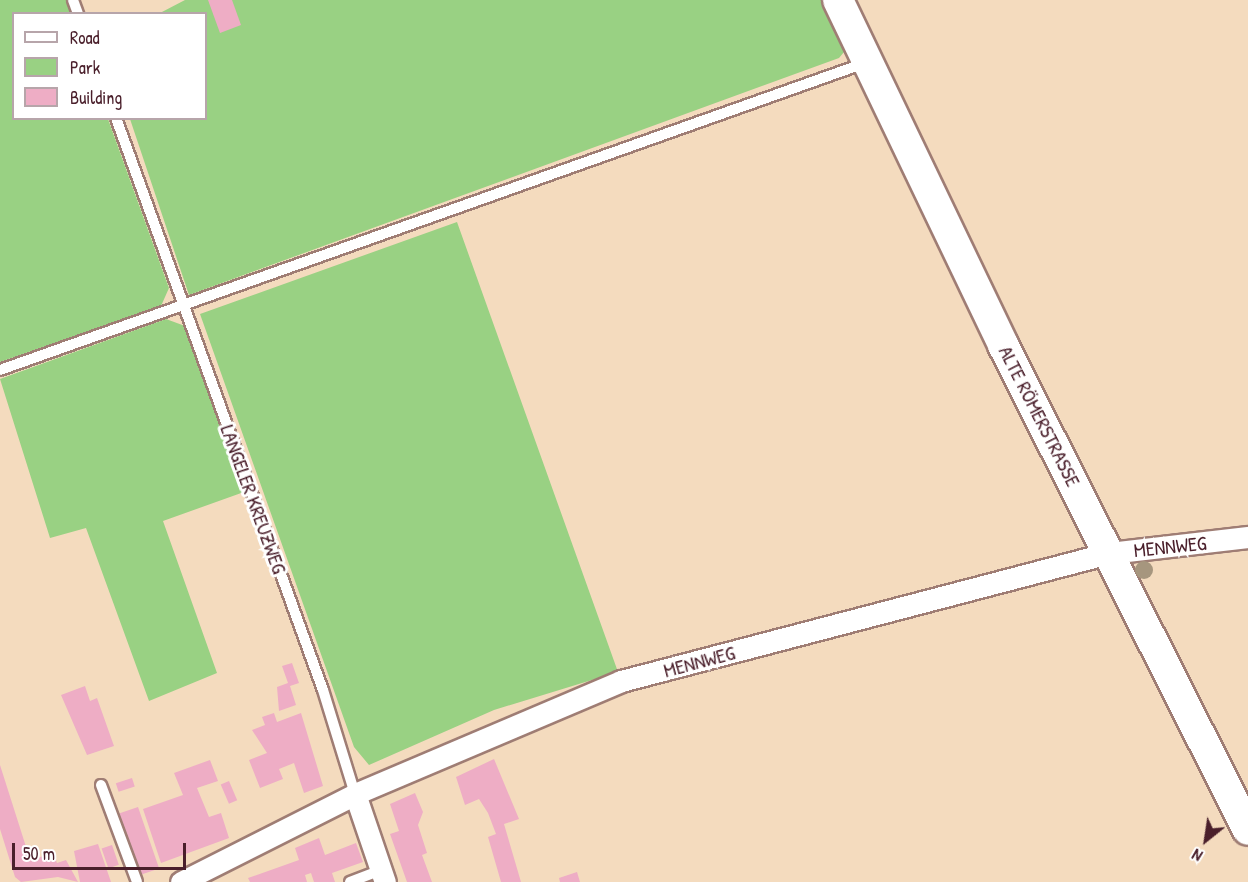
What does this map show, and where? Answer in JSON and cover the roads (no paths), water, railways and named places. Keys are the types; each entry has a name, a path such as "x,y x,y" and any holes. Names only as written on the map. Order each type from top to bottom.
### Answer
{"street":[{"name":"ALTE RÖMERSTRASSE","path":"838,0 1109,553 1248,830"},
{"name":"MENNWEG","path":"182,882 355,794 621,681 1109,553 1248,537"},
{"name":"LANGELER KREUZWEG","path":"355,794 383,876"}],"lane":[{"path":"0,370 867,62"},
{"name":"LANGELER KREUZWEG","path":"117,120 349,763 355,794"},
{"path":"101,786 137,882"},
{"path":"350,882 383,876"}]}
